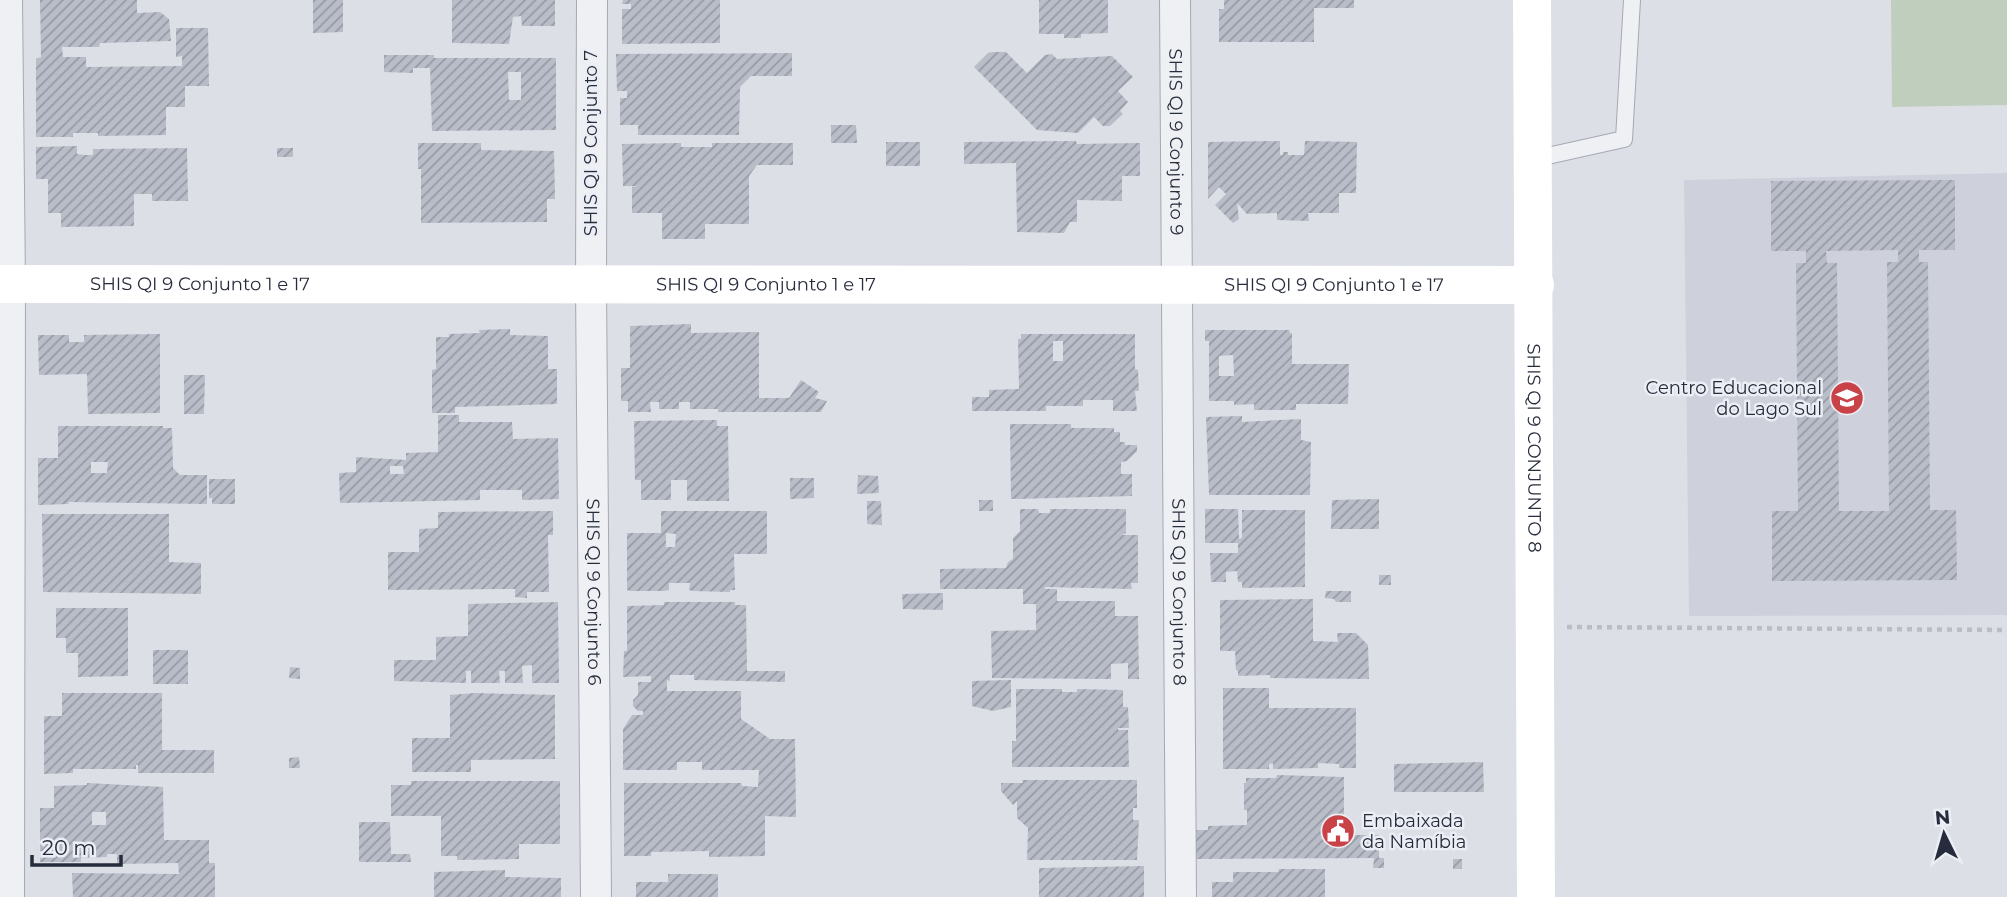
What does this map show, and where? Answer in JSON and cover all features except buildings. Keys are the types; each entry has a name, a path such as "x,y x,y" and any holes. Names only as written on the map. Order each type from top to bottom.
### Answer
{"street":[{"path":"7,0 5,284 9,897"},
{"name":"SHIS QI 9 Conjunto 7","path":"591,285 592,0"},
{"name":"SHIS QI 9 Conjunto 9","path":"1175,0 1177,285"},
{"name":"SHIS QI 9 CONJUNTO 8","path":"1532,0 1536,897"},
{"name":"SHIS QI 9 Conjunto 1 e 17","path":"5,284 1535,285"},
{"name":"SHIS QI 9 Conjunto 6","path":"591,285 596,897"},
{"name":"SHIS QI 9 Conjunto 8","path":"1177,285 1181,897"}],"lane":[{"path":"1534,159 1624,139 1632,0"}],"path":[{"path":"1534,627 2007,629"}],"shaded area":[{"name":"Centro Educacional do Lago Sul","path":"2007,173 2007,615 1689,616 1684,180"}],"green space":[{"path":"1891,0 2007,0 2007,105 1892,107"}],"place":[{"name":"Centro Educacional do Lago Sul","path":"1847,398"},
{"name":"Embaixada da Namíbia","path":"1338,831"}]}
